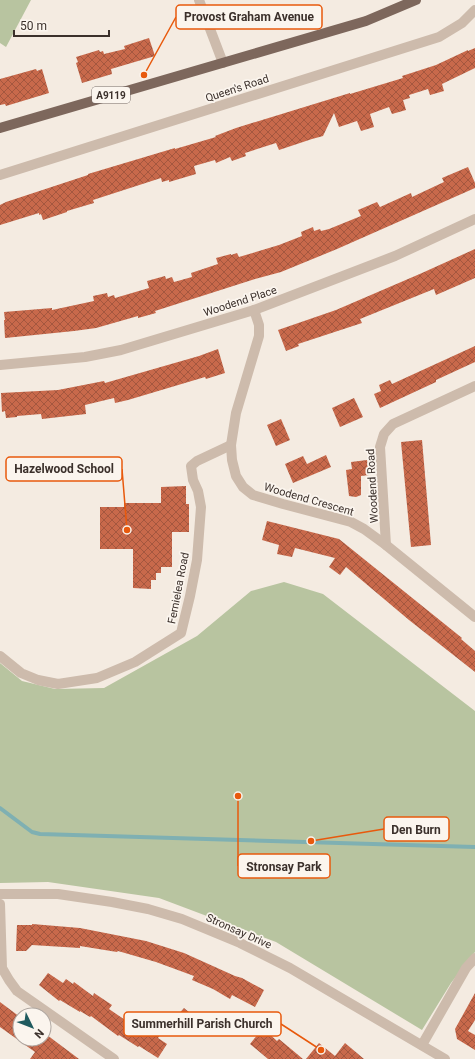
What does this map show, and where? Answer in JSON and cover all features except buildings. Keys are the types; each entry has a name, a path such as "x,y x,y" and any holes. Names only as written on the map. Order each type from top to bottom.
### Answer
{"main road":[{"name":"A9119","path":"0,128 153,82 366,21 416,0"}],"street":[{"path":"200,0 223,63"},
{"name":"Queen's Road","path":"0,175 439,37 462,23 475,10"},
{"name":"Woodend Place","path":"0,365 85,357 120,350 254,310 395,256 475,219"},
{"name":"Woodend Crescent","path":"254,310 259,325 259,336 236,414 231,445 232,460 236,476 243,487 254,495 351,522 364,529 475,617"},
{"name":"Woodend Road","path":"386,545 380,447 384,434 393,424 475,386"},
{"name":"Fernielea Road","path":"0,656 21,673 38,680 58,684 97,678 136,662 181,633 197,560 201,507 198,491 193,480 191,466 197,461 231,445"},
{"name":"Stronsay Drive","path":"0,894 58,894 119,903 148,909 182,919 240,943 283,965 445,1059"},
{"path":"0,904 2,968 17,991 114,1059"},
{"path":"422,1045 466,968 475,958"}],"green space":[{"path":"0,0 31,0 6,47 0,43"},
{"path":"284,582 323,594 475,711 475,952 451,983 422,1030 276,942 159,898 48,882 0,883 0,663 22,681 55,689 104,688 197,636 251,591"}],"waterway":[{"path":"0,808 32,832 40,834 475,847"}],"place":[{"name":"Provost Graham Avenue","path":"144,75"},
{"name":"Hazelwood School","path":"127,530"},
{"name":"Stronsay Park","path":"238,796"},
{"name":"Den Burn","path":"311,841"},
{"name":"Summerhill Parish Church","path":"321,1050"}]}
